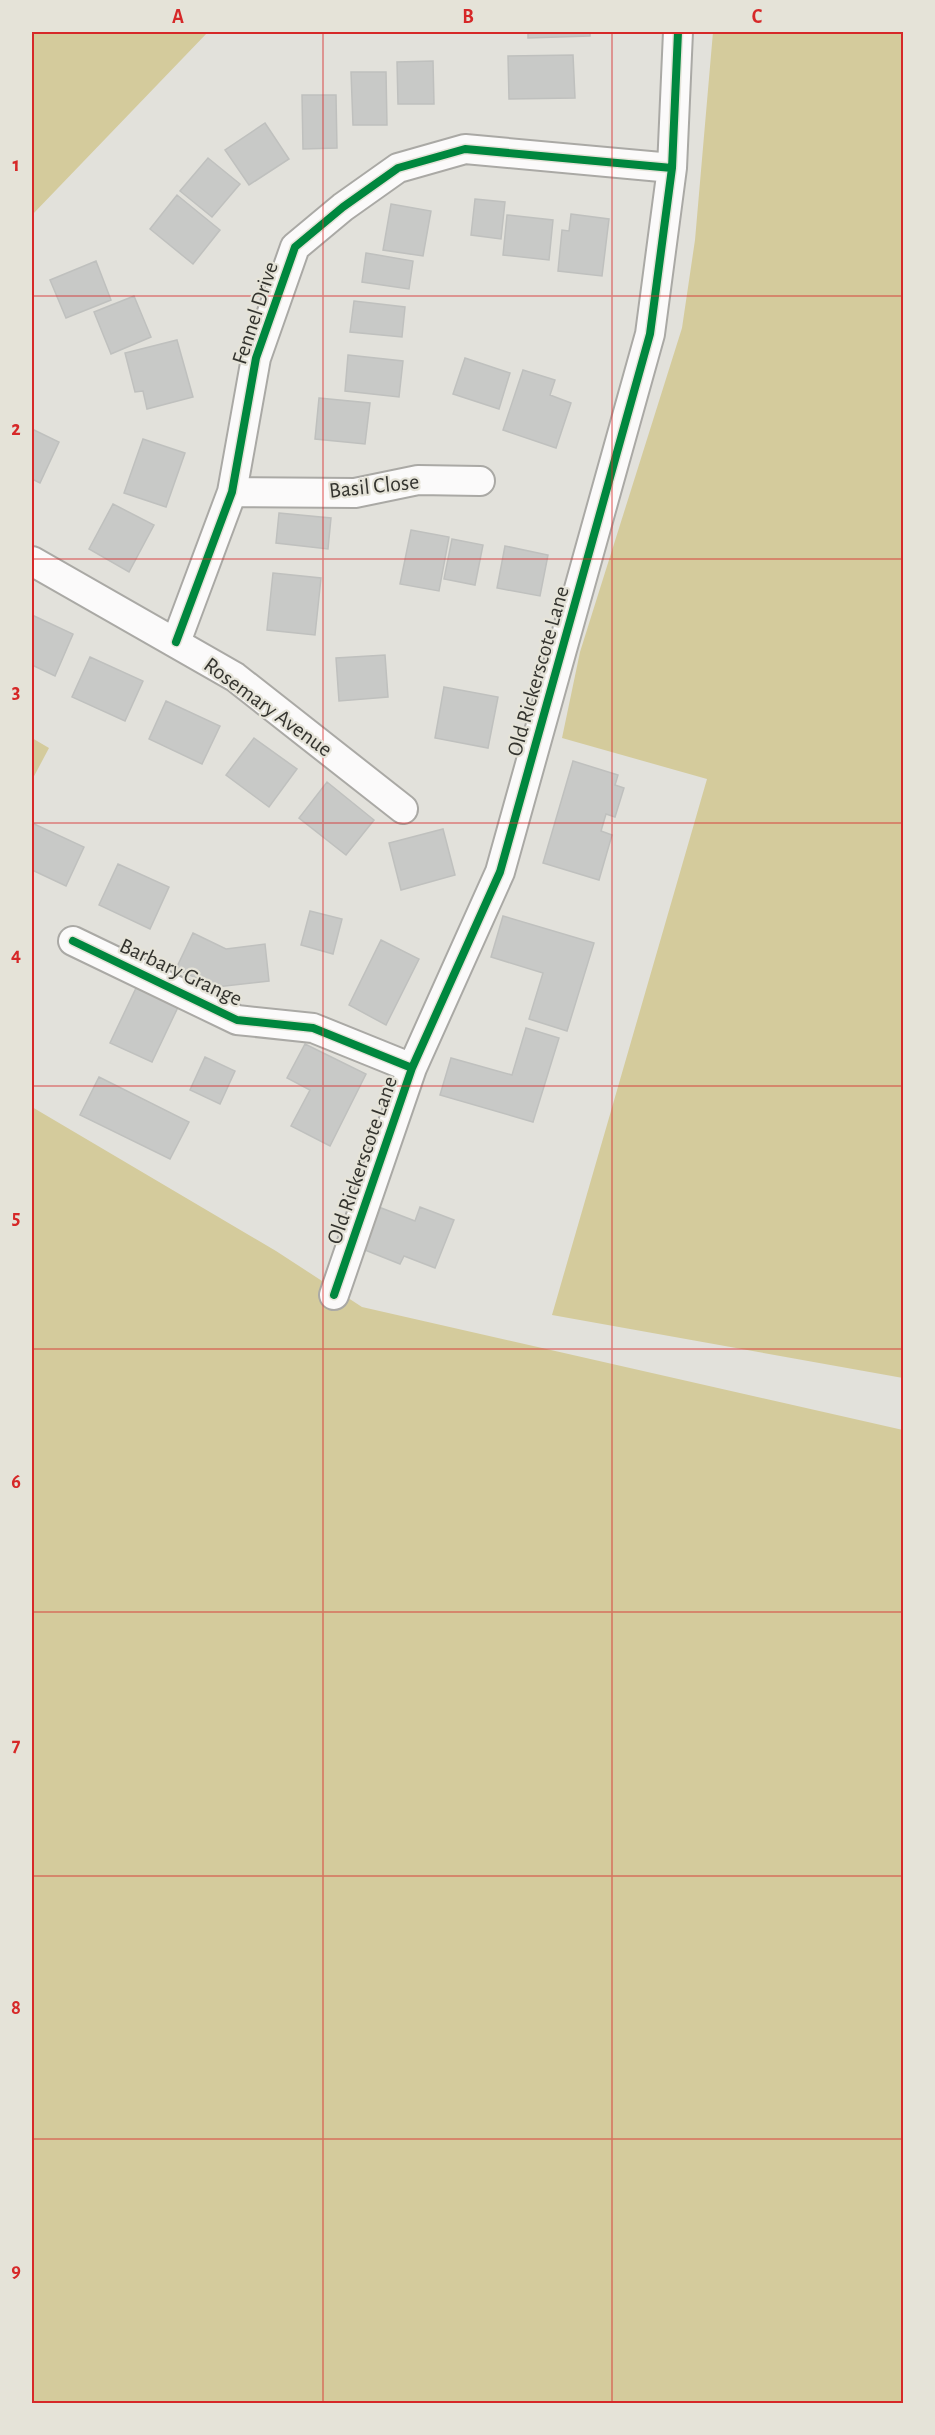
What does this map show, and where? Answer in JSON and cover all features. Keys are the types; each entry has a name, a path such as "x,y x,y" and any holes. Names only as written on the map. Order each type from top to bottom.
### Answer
{"street":[{"name":"Old Rickerscote Lane","path":"334,1295 412,1068 500,872 651,334 672,168 678,32"},
{"name":"Fennel Drive","path":"176,642 232,492 255,358 296,247 343,207 398,168 465,148 672,168"},
{"name":"Basil Close","path":"232,492 355,493 418,480 480,481"},
{"name":"Rosemary Avenue","path":"32,561 235,677 403,809"},
{"name":"Barbary Grange","path":"73,941 237,1020 313,1028 412,1068"}],"shaded area":[{"path":"32,32 208,32 32,215"},
{"path":"713,32 903,32 903,1378 552,1315 707,779 562,738 580,652 682,328 695,240"},
{"path":"32,738 49,748 32,780"},
{"path":"32,1107 276,1251 362,1307 903,1430 903,2403 32,2404"}],"building":[{"path":"528,32 590,32 590,36 528,38"},
{"path":"573,55 575,98 509,99 508,56"},
{"path":"433,61 434,104 398,104 397,62"},
{"path":"351,72 386,72 387,125 353,125"},
{"path":"302,95 336,95 337,148 303,149"},
{"path":"265,123 289,159 249,185 225,150"},
{"path":"208,158 240,184 212,217 180,191"},
{"path":"177,195 220,230 193,264 150,229"},
{"path":"475,199 505,202 501,239 471,235"},
{"path":"391,204 431,211 423,256 383,250"},
{"path":"571,214 609,219 602,276 558,271 562,230 569,231"},
{"path":"507,215 553,220 549,260 503,255"},
{"path":"366,253 413,261 409,289 362,282"},
{"path":"96,261 111,300 66,318 50,280"},
{"path":"134,296 151,337 111,354 94,312"},
{"path":"354,301 405,307 402,337 350,332"},
{"path":"177,340 193,397 147,409 143,391 135,392 125,353"},
{"path":"348,355 403,361 399,397 345,391"},
{"path":"465,358 510,373 499,409 453,394"},
{"path":"523,370 555,380 550,395 571,403 556,448 503,430"},
{"path":"319,398 370,403 365,444 315,439"},
{"path":"32,429 59,442 40,483 32,479"},
{"path":"143,439 185,453 166,507 124,493"},
{"path":"113,504 154,525 129,572 89,549"},
{"path":"279,513 331,518 328,549 276,543"},
{"path":"411,530 449,537 439,591 400,584"},
{"path":"452,539 483,545 475,585 444,579"},
{"path":"505,546 548,555 540,596 497,588"},
{"path":"273,573 321,578 315,635 267,630"},
{"path":"32,615 73,634 55,676 32,665"},
{"path":"385,655 388,697 339,701 336,658"},
{"path":"90,657 143,681 125,721 72,697"},
{"path":"444,687 498,697 488,748 435,738"},
{"path":"166,701 220,726 202,764 149,739"},
{"path":"254,738 297,769 269,807 226,775"},
{"path":"573,761 618,775 615,785 624,788 615,817 606,814 601,831 612,835 599,880 543,863"},
{"path":"327,782 374,820 346,855 299,818"},
{"path":"32,823 84,847 66,886 32,870"},
{"path":"443,829 455,875 401,890 389,843"},
{"path":"118,864 169,887 150,929 99,905"},
{"path":"310,911 342,919 333,954 301,945"},
{"path":"503,916 594,943 567,1031 529,1019 543,973 491,957"},
{"path":"193,933 226,949 265,944 269,981 216,987 176,969"},
{"path":"381,940 419,959 386,1025 349,1005"},
{"path":"137,986 179,1005 152,1062 110,1043"},
{"path":"526,1028 559,1038 533,1122 440,1095 451,1058 512,1075"},
{"path":"305,1044 366,1074 330,1146 291,1126 310,1090 287,1078"},
{"path":"205,1057 235,1071 220,1104 190,1090"},
{"path":"99,1077 189,1122 170,1159 80,1115"},
{"path":"371,1204 415,1221 420,1207 454,1220 435,1268 404,1256 400,1264 355,1246"}],"cycle path":[{"path":"334,1295 412,1068 500,872 650,334 672,168 678,32"},
{"path":"176,642 232,492 256,358 295,247 343,207 398,168 465,149 672,168"},
{"path":"73,941 237,1020 313,1028 412,1068"}]}
